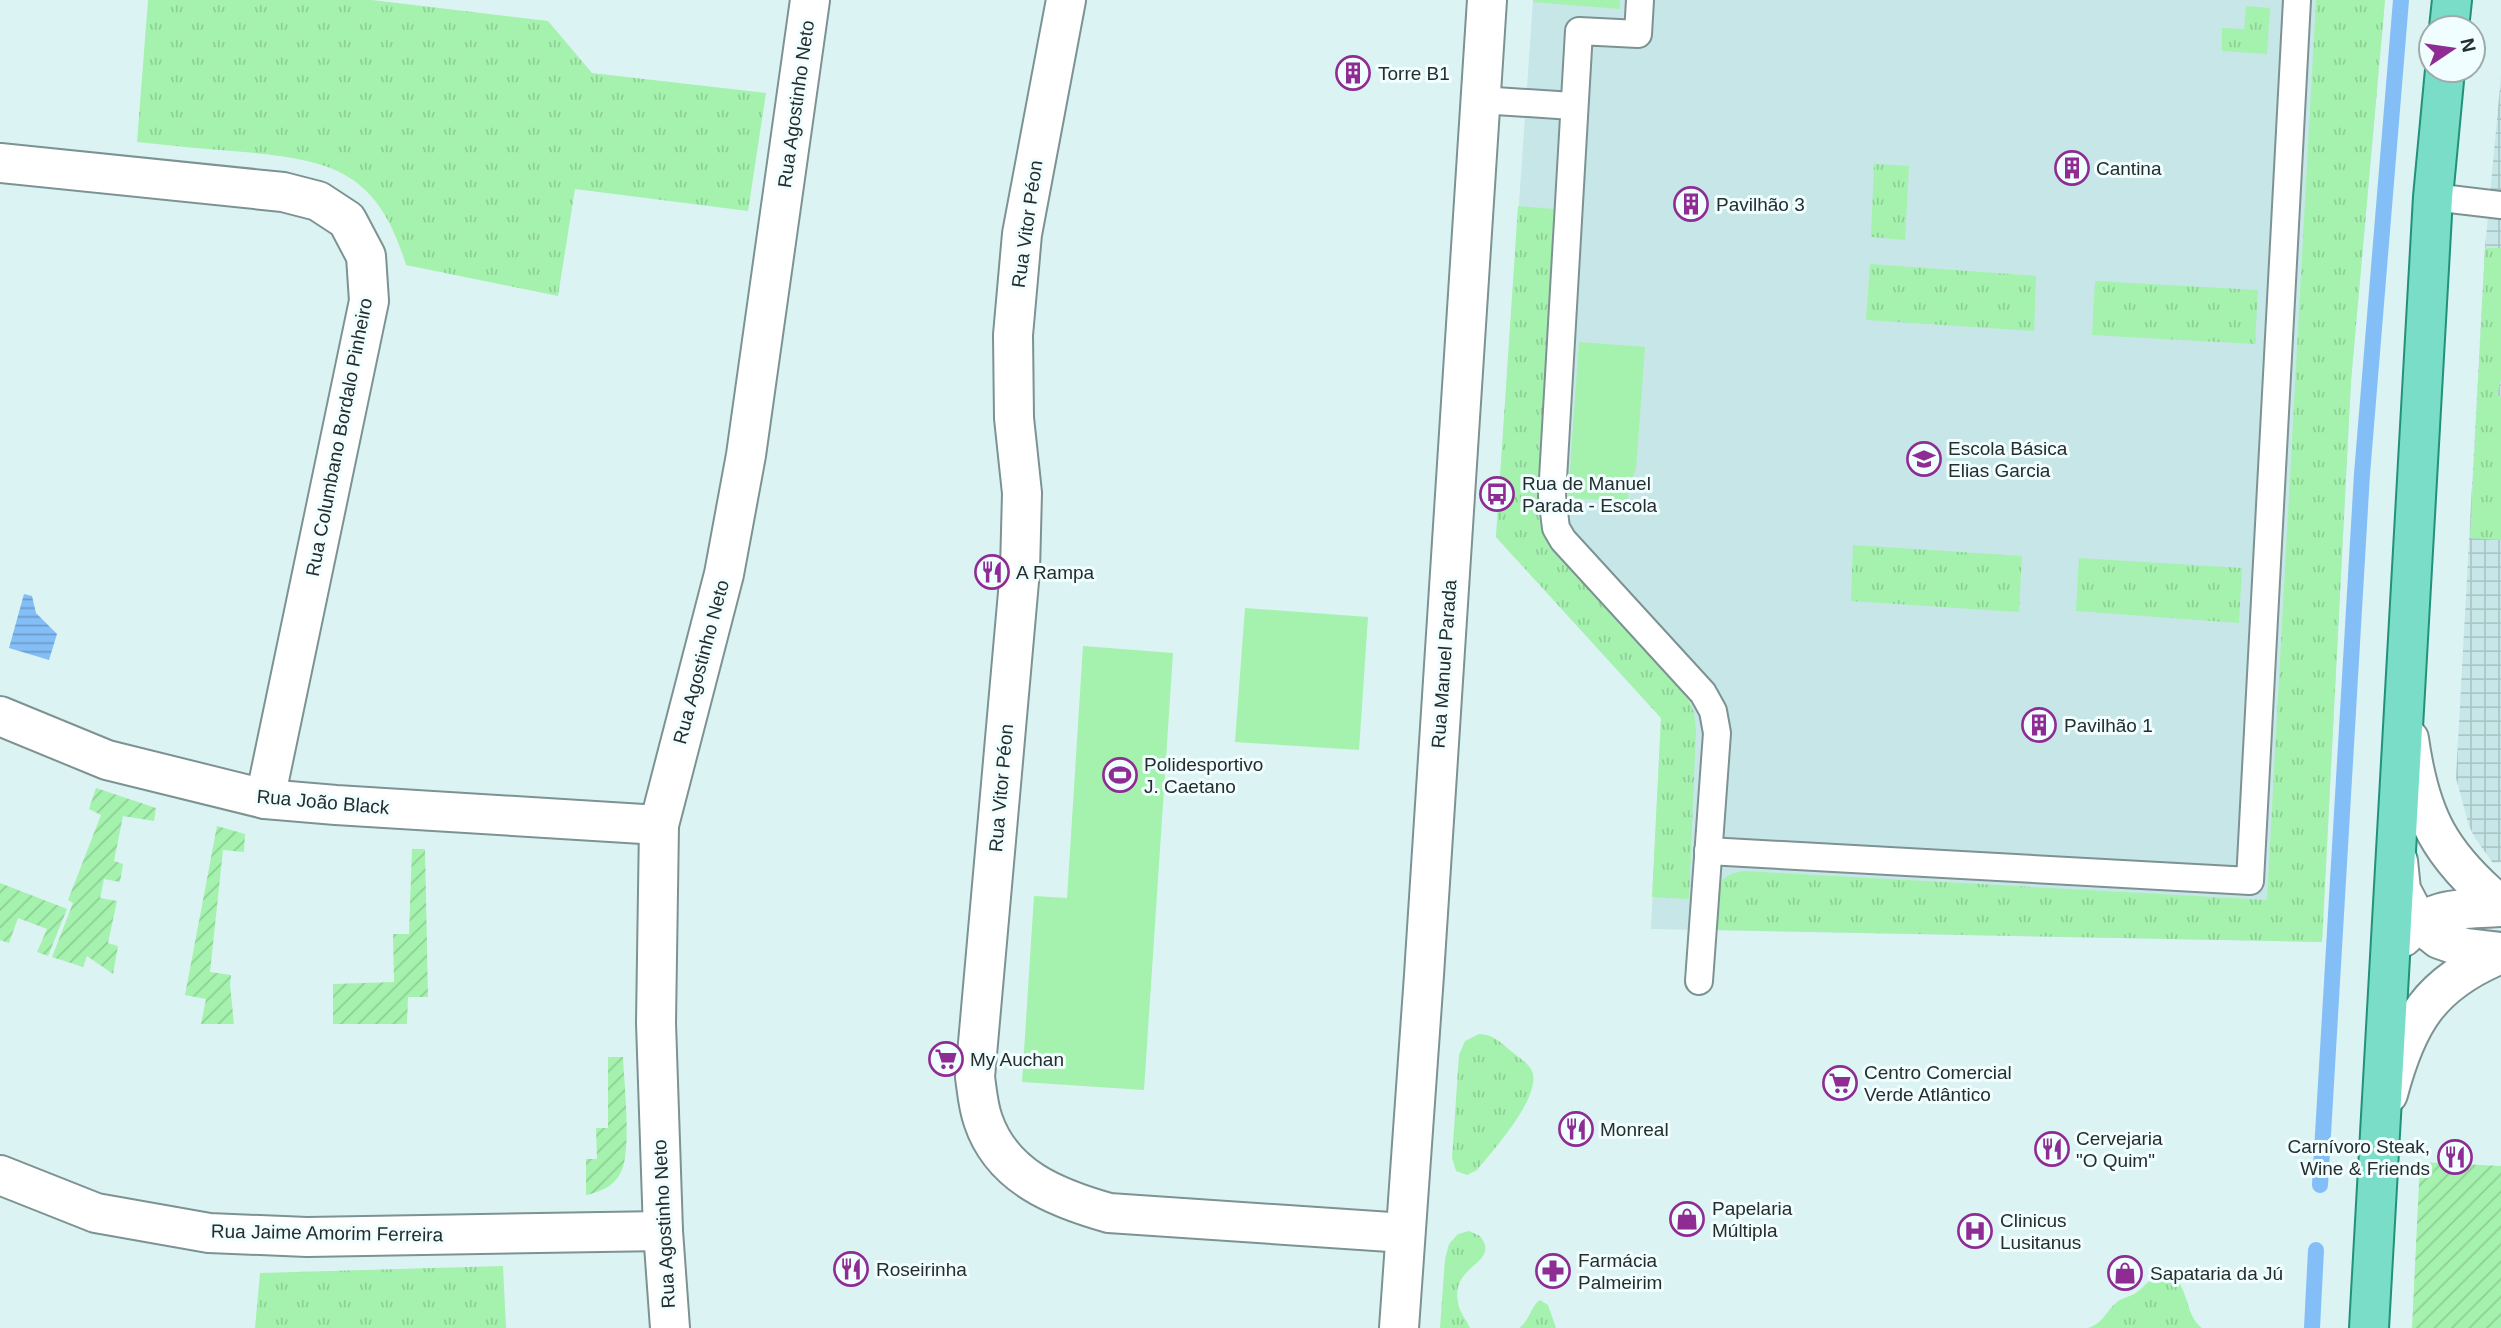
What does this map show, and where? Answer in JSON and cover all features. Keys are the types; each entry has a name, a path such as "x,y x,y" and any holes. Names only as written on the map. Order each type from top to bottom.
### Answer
{"main road":[{"path":"2369,1328 2432,197 2444,84"}],"street":[{"name":"Rua Agostinho Neto","path":"670,1328 663,1231 656,1023 659,825 724,574 746,455 810,0"},
{"name":"Rua Vitor Péon","path":"1066,0 1022,234 1013,335 1014,418 1022,493 1020,570 975,1077 983,1120 999,1154 1027,1180 1064,1200 1109,1213 1405,1233"},
{"name":"Rua Manuel Parada","path":"1399,1328 1487,0"},
{"name":"Rua Columbano Bordalo Pinheiro","path":"0,163 283,192 318,201 347,220 366,256 369,302 265,799"},
{"path":"2405,665 2408,732 2414,772 2424,809 2441,843 2454,861 2501,906"},
{"name":"Rua João Black","path":"0,716 107,760 265,799 659,825"},
{"path":"2397,845 2401,890 2418,922 2440,939 2465,948 2501,953"},
{"path":"2389,985 2400,940 2418,922 2447,910 2501,906"},
{"path":"2382,1116 2397,1062 2414,1024 2430,1000 2452,980 2501,953"},
{"name":"Rua Jaime Amorim Ferreira","path":"0,1175 96,1213 209,1233 307,1237 663,1231"}],"lane":[{"path":"1640,0 1637,34 1579,31 1553,514 1556,528 1563,540 1703,693 1713,711 1717,733 1699,981"},
{"path":"1708,851 2250,881 2297,0"},
{"path":"1480,100 1573,106"},
{"path":"2432,197 2501,205"}],"shaded area":[{"name":"Escola Básica Elias Garcia","path":"1533,0 2385,0 2351,381 2322,942 1651,929 1661,718 1496,537"},
{"path":"2501,76 2501,862 2493,863 2469,826 2456,778 2485,248"}],"green space":[{"path":"148,0 372,0 548,21 592,73 766,93 748,211 575,189 558,296 406,265 395,234 366,190 327,167 275,155 137,142"},
{"path":"1620,0 1620,9 1533,2"},
{"path":"2316,0 2385,0 2351,381 2322,942 1717,930 1722,880 1731,874 1744,871 2267,900"},
{"path":"2246,6 2270,8 2267,54 2222,51 2222,28 2244,29"},
{"path":"1874,164 1909,166 1905,240 1871,237"},
{"path":"1518,206 1554,209 1538,510 1541,528 1559,557 1687,697 1694,712 1696,731 1689,899 1652,897 1661,718 1496,537"},
{"path":"2485,248 2501,248 2501,379 2497,396 2501,396 2501,540 2470,538"},
{"path":"1870,264 2036,276 2034,331 1866,320"},
{"path":"2095,281 2258,290 2255,344 2092,335"},
{"path":"1579,342 1645,347 1636,469 1627,501 1568,498"},
{"path":"1853,545 2022,556 2019,612 1851,601"},
{"path":"2079,558 2242,568 2239,623 2076,611"},
{"path":"1245,608 1368,617 1359,750 1235,742"},
{"name":"Polidesportivo J. Caetano","path":"1083,646 1173,653 1144,1090 1022,1082 1034,896 1067,898"},
{"path":"96,788 156,808 154,821 123,816 114,861 123,864 120,882 104,879 100,898 117,901 108,943 118,946 113,974 87,956 83,967 52,957 73,903 68,900 101,815 89,809"},
{"path":"217,826 245,834 244,852 223,850 210,972 231,975 234,1024 201,1024 206,999 185,995"},
{"path":"412,849 425,849 428,997 408,997 407,1024 333,1024 333,984 394,982 393,934 409,934"},
{"path":"0,883 67,909 48,956 37,952 47,929 18,918 9,943 0,940"},
{"path":"1479,1034 1496,1040 1525,1062 1531,1069 1533,1080 1531,1093 1515,1122 1477,1170 1467,1175 1456,1171 1452,1158 1459,1055 1465,1041"},
{"path":"608,1057 623,1057 627,1133 624,1162 621,1172 611,1185 586,1195 586,1159 597,1159 596,1128 608,1128"},
{"path":"2420,1162 2501,1166 2501,1328 2412,1328"},
{"path":"1469,1231 1480,1236 1485,1245 1485,1253 1461,1280 1458,1289 1459,1306 1470,1328 1440,1328 1445,1259 1449,1244 1458,1234"},
{"path":"503,1266 506,1328 255,1328 260,1273"},
{"path":"2160,1277 2179,1283 2193,1318 2202,1328 2088,1328 2101,1320 2119,1300 2135,1294 2149,1281"},
{"path":"1540,1300 1548,1305 1556,1328 1519,1328 1526,1321"}],"water":[{"path":"24,594 32,596 36,613 57,634 49,660 9,648"}],"waterway":[{"path":"2320,1185 2362,474 2401,0"},
{"path":"2312,1328 2316,1250"}],"place":[{"name":"Torre B1","path":"1353,73"},
{"name":"Cantina","path":"2072,168"},
{"name":"Pavilhão 3","path":"1691,204"},
{"name":"Escola Básica Elias Garcia","path":"1924,459"},
{"name":"Rua de Manuel Parada - Escola","path":"1497,494"},
{"name":"A Rampa","path":"992,572"},
{"name":"Pavilhão 1","path":"2039,725"},
{"name":"Polidesportivo J. Caetano","path":"1120,775"},
{"name":"My Auchan","path":"946,1059"},
{"name":"Centro Comercial Verde Atlântico","path":"1840,1083"},
{"name":"Monreal","path":"1576,1129"},
{"name":"Cervejaria \"O Quim\"","path":"2052,1149"},
{"name":"Carnívoro Steak, Wine & Friends","path":"2455,1157"},
{"name":"Papelaria Múltipla","path":"1687,1219"},
{"name":"Clinicus Lusitanus","path":"1975,1231"},
{"name":"Roseirinha","path":"851,1269"},
{"name":"Farmácia Palmeirim","path":"1553,1271"},
{"name":"Sapataria da Jú","path":"2125,1273"}]}
